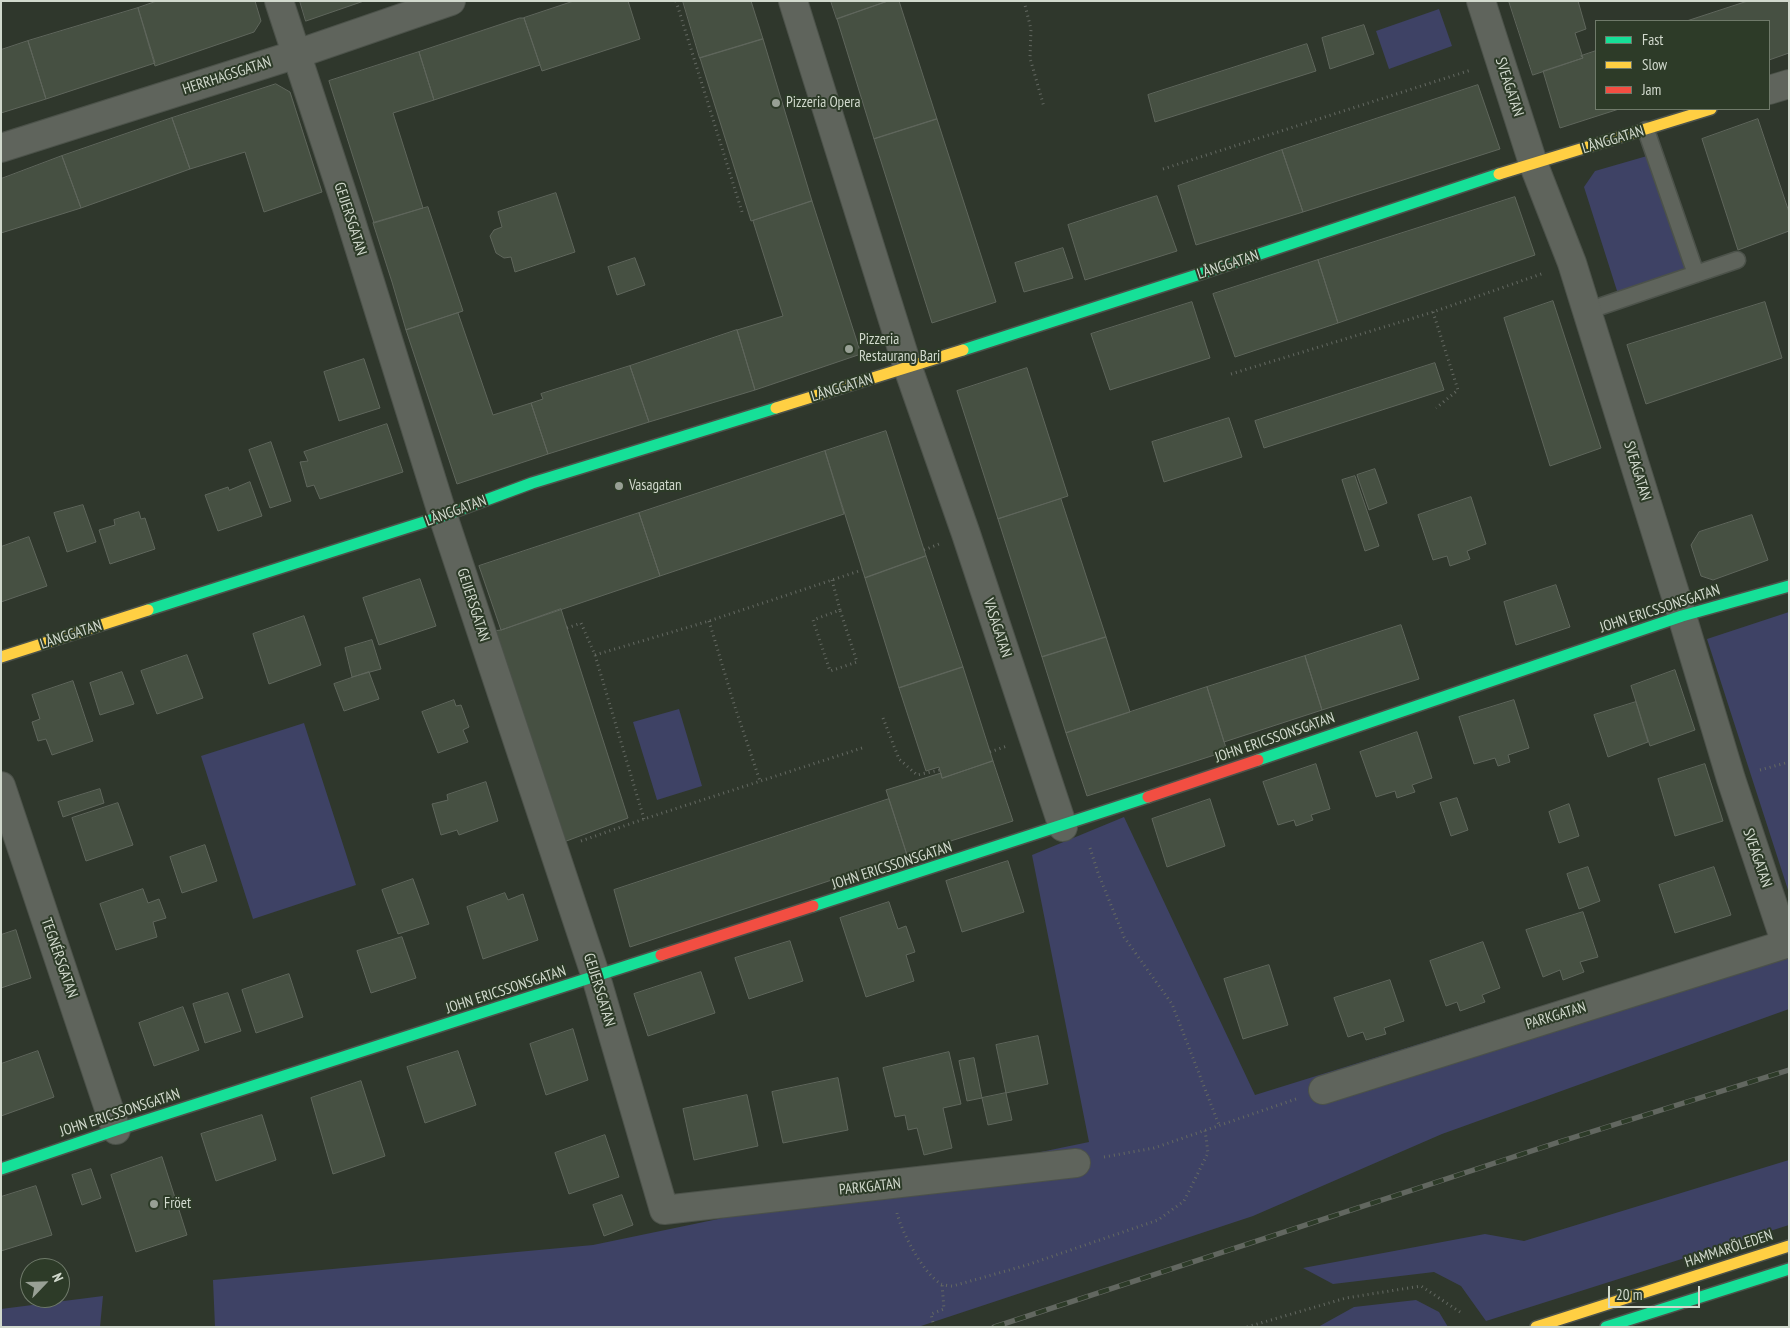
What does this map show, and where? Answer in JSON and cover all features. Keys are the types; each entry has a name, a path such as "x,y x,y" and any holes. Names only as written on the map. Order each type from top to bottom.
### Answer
{"street":[{"name":"GEIJERSGATAN","path":"279,1 444,516 596,977 664,1210"},
{"name":"HERRHAGSGATAN","path":"1,148 297,54 451,1"},
{"name":"VASAGATAN","path":"793,1 908,368 966,534 1072,824"},
{"name":"SVEAGATAN","path":"1481,1 1533,163 1588,310 1731,779 1787,944"},
{"path":"1770,90 1789,84"},
{"name":"LÅNGGATAN","path":"1,657 444,516 532,483 908,368 1197,275 1533,163 1708,110"},
{"name":"JOHN ERICSSONSGATAN","path":"1,1169 116,1130 1072,824 1682,616 1789,586"},
{"name":"TEGNÉRSGATAN","path":"1,786 116,1130"},
{"name":"PARKGATAN","path":"1323,1090 1787,944"},
{"name":"PARKGATAN","path":"664,1210 1076,1162"},
{"name":"HAMMARÖLEDEN","path":"1536,1327 1789,1246"},
{"path":"1606,1327 1789,1269"}],"lane":[{"path":"1646,130 1696,274"},
{"path":"1588,310 1737,260"}],"path":[{"path":"676,1 742,212"},
{"path":"1024,1 1031,29 1030,58 1044,106"},
{"path":"1162,169 1501,61"},
{"path":"1231,374 1481,297 1572,263"},
{"path":"1433,312 1458,390 1436,408"},
{"path":"595,655 709,621 862,570"},
{"path":"832,580 857,662 830,672 813,620 840,610"},
{"path":"709,621 760,781"},
{"path":"567,628 581,624 595,655 644,819"},
{"path":"883,718 899,759 911,770 917,775 940,770"},
{"path":"576,843 862,748"},
{"path":"1072,824 1098,873 1124,937 1172,1004 1220,1125"},
{"path":"1076,1162 1154,1148 1323,1090"},
{"path":"892,1184 897,1215 906,1238 926,1268 942,1284 953,1286 1027,1265 1158,1220 1184,1201 1208,1153 1205,1130"},
{"path":"934,1327 930,1314 944,1309 942,1284"},
{"path":"1247,1327 1346,1298 1421,1286 1463,1314"}],"shaded area":[{"path":"1439,9 1452,46 1389,69 1376,31"},
{"path":"1647,156 1686,271 1618,294 1584,187 1595,171"},
{"path":"1789,612 1789,893 1707,639"},
{"path":"679,709 702,786 657,800 633,722"},
{"path":"304,723 356,885 253,919 201,756"},
{"path":"1124,817 1255,1095 1789,929 1789,1009 1442,1134 1253,1216 918,1327 215,1327 213,1280 593,1245 1089,1142 1032,855"},
{"path":"1789,1160 1789,1225 1486,1321 1461,1286 1434,1272 1333,1284 1303,1268 1485,1234 1524,1241"},
{"path":"103,1296 100,1327 1,1327 1,1309 20,1307 70,1308 70,1300"},
{"path":"1416,1300 1439,1312 1448,1327 1318,1327 1354,1307"}],"building":[{"path":"157,1 255,1 261,21 254,32 155,66 138,8"},
{"path":"300,1 364,1 306,21"},
{"path":"574,1 628,1 640,39 542,71 524,18"},
{"path":"683,1 751,1 763,39 700,58"},
{"path":"831,1 888,1 837,19"},
{"path":"888,1 899,1 937,119 874,139 837,19"},
{"path":"1509,1 1578,1 1586,29 1575,33 1583,58 1533,75"},
{"path":"1748,1 1789,1 1789,53 1770,60 1770,20 1690,20"},
{"path":"138,8 155,63 46,99 28,41"},
{"path":"524,18 540,65 434,100 419,52"},
{"path":"1364,25 1374,54 1330,69 1322,38"},
{"path":"763,39 812,201 751,221 700,58"},
{"path":"28,41 46,99 1,113 1,50"},
{"path":"1307,44 1316,71 1155,122 1148,95"},
{"path":"1595,51 1595,110 1616,110 1560,128 1543,71 1583,58 1581,56"},
{"path":"419,52 434,100 393,113 423,208 374,223 329,81"},
{"path":"276,84 290,92 322,192 264,212 245,152 190,169 172,118"},
{"path":"1478,85 1500,149 1303,212 1282,150"},
{"path":"172,118 190,169 81,208 62,156"},
{"path":"937,119 996,302 932,323 874,139"},
{"path":"1758,119 1789,212 1789,231 1738,250 1702,139"},
{"path":"1282,150 1303,212 1196,245 1178,186"},
{"path":"62,156 81,208 1,233 1,179"},
{"path":"556,193 575,252 515,272 511,257 504,258 496,253 490,236 494,230 502,227 498,212"},
{"path":"1157,196 1177,251 1085,280 1068,225"},
{"path":"1515,197 1535,255 1338,323 1318,260"},
{"path":"812,201 861,354 755,390 737,330 783,316 753,221"},
{"path":"428,207 463,311 406,330 373,223"},
{"path":"1063,248 1073,278 1024,292 1015,263"},
{"path":"635,258 645,285 617,295 608,267"},
{"path":"1318,260 1338,323 1235,357 1213,294"},
{"path":"1553,301 1601,448 1550,466 1504,318"},
{"path":"1192,302 1210,358 1110,390 1091,334"},
{"path":"1765,302 1782,358 1646,404 1627,345"},
{"path":"458,313 493,415 531,403 548,454 457,484 406,330"},
{"path":"737,330 755,390 649,422 630,366"},
{"path":"364,359 380,408 339,421 324,372"},
{"path":"1435,363 1444,390 1264,448 1255,421"},
{"path":"630,366 649,422 548,454 531,403 543,399 541,394"},
{"path":"1027,368 1068,496 998,519 957,391"},
{"path":"1229,418 1242,457 1164,482 1152,442"},
{"path":"387,424 403,472 320,499 314,485 307,487 300,462 308,461 304,452"},
{"path":"886,431 926,556 865,578 825,451"},
{"path":"271,442 291,501 270,508 249,450"},
{"path":"825,451 844,514 660,576 639,513"},
{"path":"1375,469 1387,503 1369,510 1357,475"},
{"path":"1355,476 1379,546 1365,551 1342,480"},
{"path":"250,482 262,516 218,531 205,495 228,487 229,490"},
{"path":"1471,497 1486,544 1467,551 1470,559 1450,566 1447,556 1433,560 1418,515"},
{"path":"1061,499 1106,637 1042,657 998,519"},
{"path":"83,505 96,542 67,552 54,513"},
{"path":"139,512 141,519 145,518 155,549 110,564 99,530 115,525 114,520"},
{"path":"639,513 660,576 501,630 479,566"},
{"path":"1752,515 1768,560 1713,580 1701,576 1691,545 1699,532"},
{"path":"29,537 47,586 1,602 1,547"},
{"path":"926,556 963,667 899,688 865,578"},
{"path":"420,579 436,626 379,645 363,598"},
{"path":"1556,585 1570,627 1516,645 1504,602"},
{"path":"561,609 628,818 561,843 493,631 501,630"},
{"path":"304,616 321,665 269,684 253,634"},
{"path":"1401,625 1419,679 1322,710 1305,656"},
{"path":"1106,637 1130,712 1066,733 1042,657"},
{"path":"372,640 381,669 352,677 345,648"},
{"path":"187,655 203,698 157,714 141,671"},
{"path":"1305,656 1322,710 1224,742 1207,687"},
{"path":"963,667 993,761 942,778 939,767 926,771 899,688"},
{"path":"1675,670 1695,730 1650,746 1631,686"},
{"path":"122,672 134,704 100,715 90,683"},
{"path":"369,672 379,699 344,711 334,684"},
{"path":"73,681 93,741 52,755 46,739 38,741 32,722 40,719 32,695"},
{"path":"1207,687 1227,751 1087,796 1066,733"},
{"path":"454,700 456,706 461,705 469,727 463,730 468,742 438,753 422,712"},
{"path":"1514,700 1529,748 1508,755 1510,762 1498,766 1495,758 1474,764 1459,717"},
{"path":"1636,702 1648,742 1608,757 1594,715"},
{"path":"1417,732 1432,778 1412,785 1415,792 1397,798 1395,791 1376,797 1360,752"},
{"path":"993,761 1013,821 907,855 886,790 941,773 942,778"},
{"path":"1316,764 1330,809 1311,815 1313,820 1296,826 1294,820 1278,825 1263,782"},
{"path":"1705,764 1723,821 1675,836 1658,779"},
{"path":"486,782 498,821 459,835 457,830 441,835 432,804 448,800 447,795"},
{"path":"100,789 104,803 63,817 58,802"},
{"path":"1457,798 1468,830 1451,836 1440,803"},
{"path":"889,799 907,855 630,947 614,890"},
{"path":"1210,799 1225,846 1167,867 1152,819"},
{"path":"118,803 133,845 86,861 72,818"},
{"path":"1569,804 1579,836 1559,843 1549,812"},
{"path":"205,845 217,881 182,893 170,857"},
{"path":"1008,861 1024,912 962,932 946,881"},
{"path":"1588,867 1600,901 1579,909 1567,874"},
{"path":"1714,867 1731,915 1675,933 1659,885"},
{"path":"413,879 429,924 398,934 382,890"},
{"path":"143,889 148,903 159,899 166,918 153,922 157,937 116,950 100,904"},
{"path":"505,893 508,900 523,894 538,940 483,959 467,907"},
{"path":"889,902 898,929 906,926 915,952 906,955 914,981 866,997 840,918"},
{"path":"1583,912 1598,957 1580,962 1584,972 1563,980 1560,970 1543,977 1526,930"},
{"path":"16,930 31,978 1,988 1,935"},
{"path":"402,937 416,978 371,993 357,951"},
{"path":"790,941 803,981 749,999 735,958"},
{"path":"1483,942 1500,988 1482,995 1485,1002 1460,1011 1457,1002 1446,1006 1430,961"},
{"path":"1269,965 1288,1025 1243,1039 1224,979"},
{"path":"701,972 715,1013 648,1036 634,994"},
{"path":"289,974 303,1017 256,1033 242,990"},
{"path":"1390,980 1404,1021 1384,1028 1386,1034 1366,1040 1363,1032 1348,1037 1334,998"},
{"path":"228,993 241,1031 205,1043 193,1004"},
{"path":"183,1007 199,1050 154,1066 139,1023"},
{"path":"573,1029 588,1080 546,1095 530,1044"},
{"path":"1038,1036 1048,1084 1006,1093 996,1045"},
{"path":"38,1051 54,1097 1,1116 1,1064"},
{"path":"458,1051 476,1105 425,1123 407,1067"},
{"path":"949,1052 961,1104 943,1108 952,1148 924,1155 917,1128 908,1130 905,1115 895,1117 883,1068"},
{"path":"974,1058 982,1098 967,1101 959,1061"},
{"path":"838,1078 848,1130 783,1143 772,1092"},
{"path":"361,1081 385,1156 333,1174 311,1098"},
{"path":"1006,1093 1012,1120 988,1125 982,1098"},
{"path":"747,1095 758,1146 694,1160 683,1109"},
{"path":"262,1115 276,1160 216,1181 201,1134"},
{"path":"605,1135 619,1177 569,1194 555,1153"},
{"path":"162,1157 187,1235 136,1252 111,1175"},
{"path":"91,1169 101,1198 82,1205 72,1175"},
{"path":"36,1186 52,1235 1,1251 1,1197"},
{"path":"622,1195 633,1225 604,1236 593,1205"}],"railway":[{"path":"994,1327 1559,1142 1789,1070"}],"traffic: fast":[{"path":"963,350 1197,275 1499,174"},
{"path":"148,610 443,516 532,483 776,408"},
{"path":"1258,760 1682,616 1789,586"},
{"path":"813,906 1148,797"},
{"path":"1,1169 116,1130 661,955"},
{"path":"1606,1327 1789,1269"}],"traffic: slow":[{"path":"1499,174 1708,110"},
{"path":"776,408 963,350"},
{"path":"1,657 148,610"},
{"path":"1536,1327 1789,1246"}],"traffic: jam":[{"path":"1148,797 1258,760"},
{"path":"661,955 813,906"}],"place":[{"name":"Pizzeria Opera","path":"776,103"},
{"name":"Pizzeria Restaurang Bari","path":"849,349"},
{"name":"Vasagatan","path":"619,486"},
{"name":"Fröet","path":"154,1204"}]}
